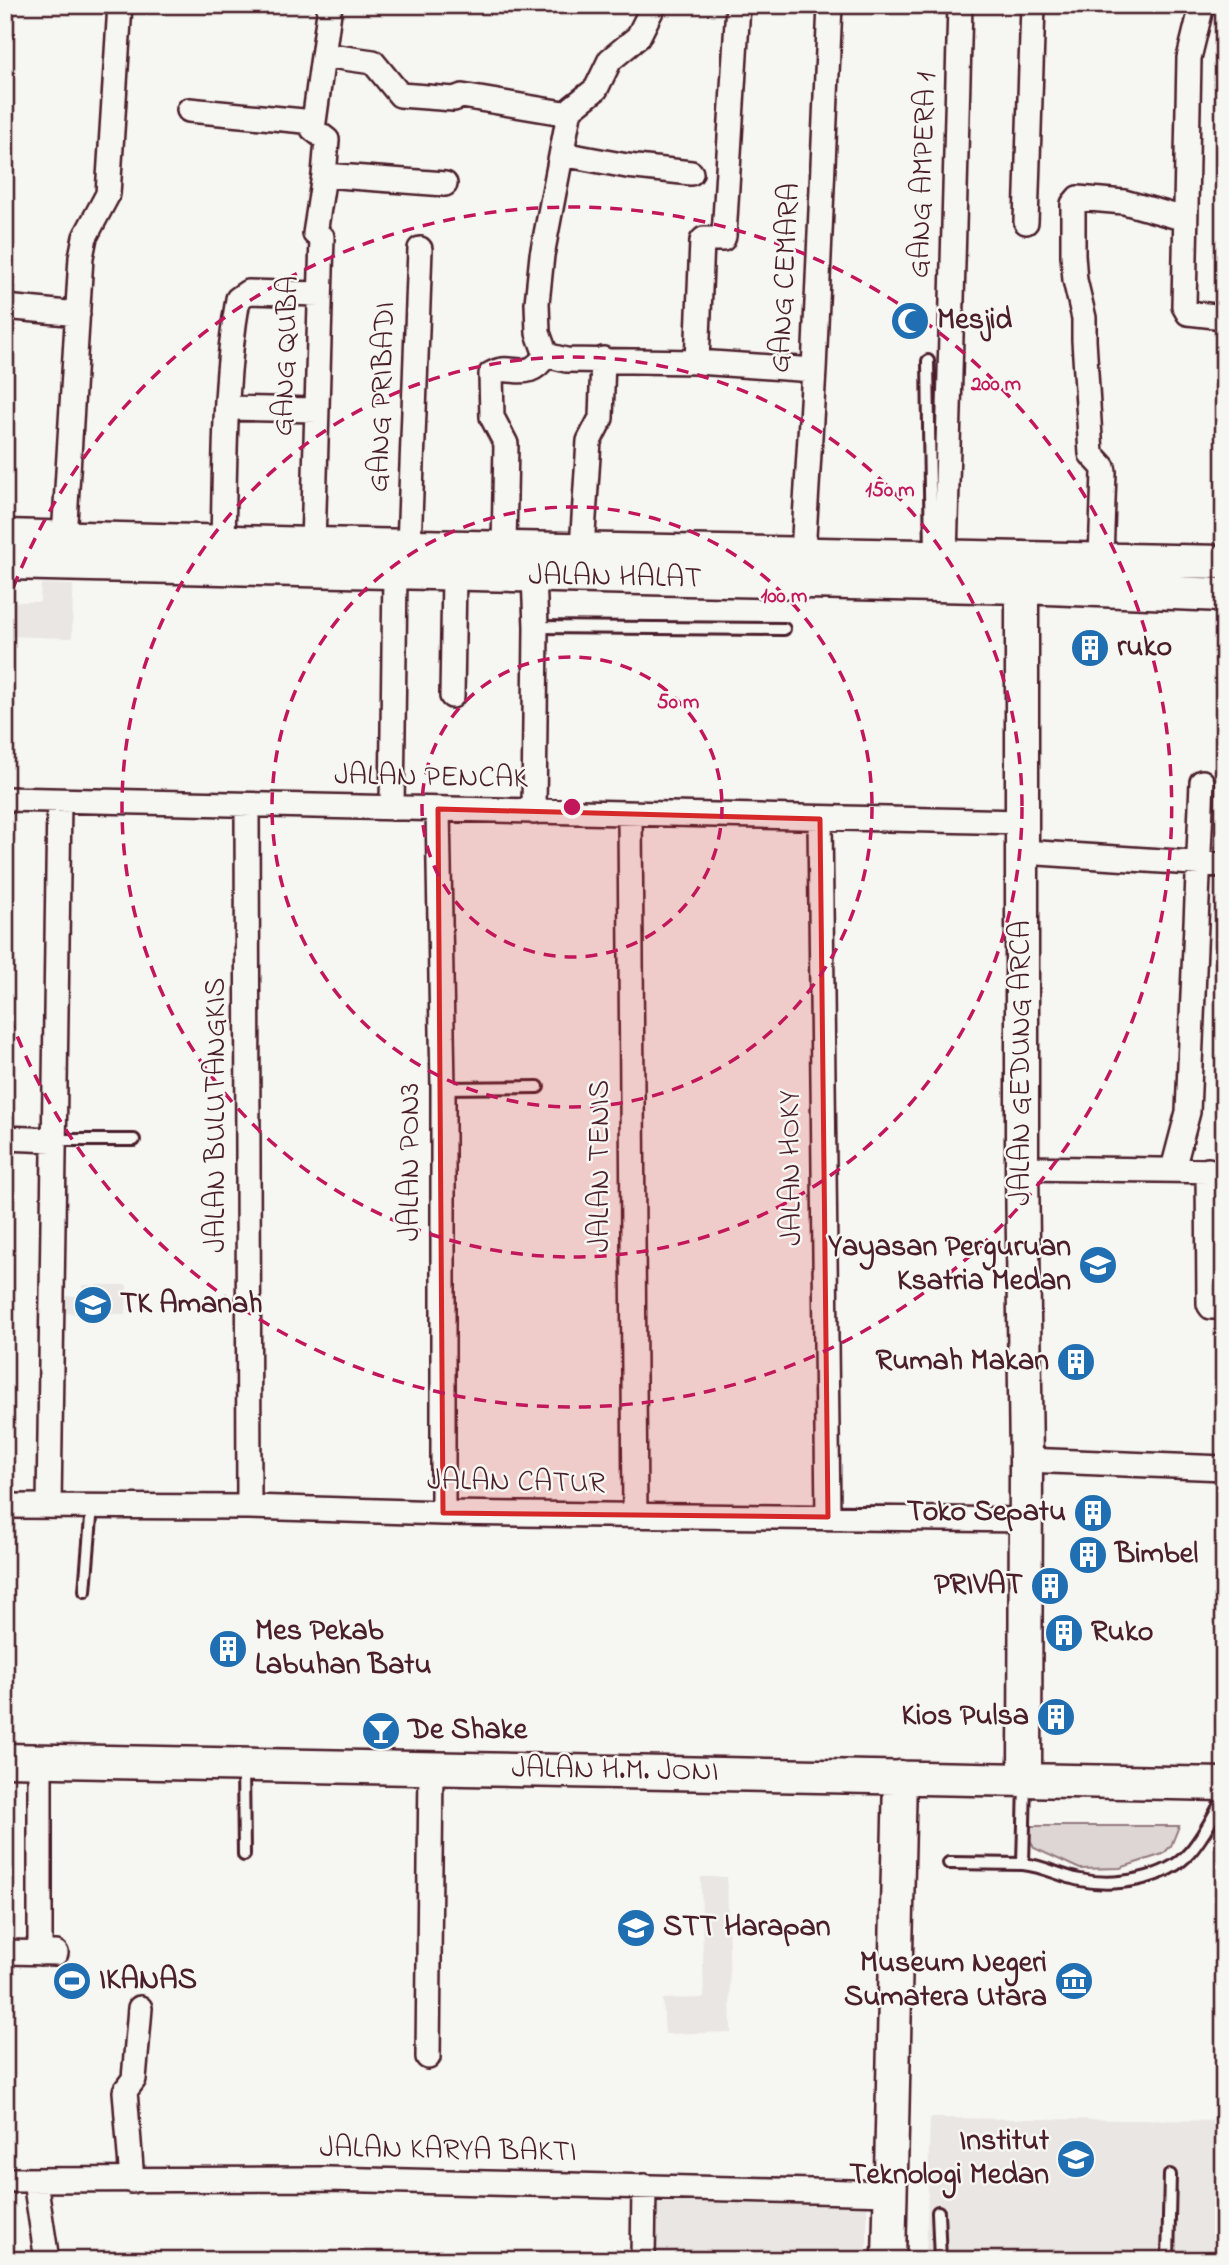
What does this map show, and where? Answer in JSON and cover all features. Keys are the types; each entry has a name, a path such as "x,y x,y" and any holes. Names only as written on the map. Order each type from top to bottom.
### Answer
{"street":[{"path":"64,538 80,257 85,237 108,194 120,5"},
{"path":"330,5 313,129 327,140 324,175 445,184"},
{"path":"546,355 538,333 537,303 542,255 569,114 572,108 596,89 610,60 638,37 654,5"},
{"path":"697,362 702,242 704,239 723,239 724,236 738,5"},
{"name":"GANG CEMARA","path":"803,553 830,5"},
{"name":"GANG AMPERA 1","path":"938,556 960,5"},
{"path":"1026,222 1033,5"},
{"path":"1202,5 1189,58 1184,306 1188,313 1224,317"},
{"path":"323,55 373,62 400,95 454,99 462,96 569,114"},
{"path":"189,110 314,122"},
{"path":"562,154 627,166 691,173"},
{"name":"GANG QUBA","path":"313,544 322,237 315,234 324,175"},
{"path":"1101,558 1104,472 1103,467 1091,454 1084,318 1075,280 1073,255 1073,204 1078,198 1117,201 1185,219"},
{"name":"GANG PRIBADI","path":"392,808 402,560 420,249"},
{"path":"223,542 227,408 236,309 241,295 248,292 319,294"},
{"path":"5,307 78,314"},
{"path":"546,355 566,360 697,362 814,370"},
{"path":"504,547 506,444 492,417 491,374 496,371 529,371 539,366 546,355"},
{"path":"582,548 589,441 601,418 603,359"},
{"path":"227,408 317,410"},
{"name":"JALAN HALAT","path":"5,536 313,544 402,560 454,575 1022,573 1101,558 1224,562"},
{"name":"JALAN HALAT","path":"5,562 402,560 504,547 938,556 1022,573 1224,595"},
{"name":"JALAN GEDUNG ARCA","path":"1022,573 1025,1779"},
{"path":"452,696 454,575"},
{"path":"534,576 534,812"},
{"path":"1173,1170 1188,1112 1202,782"},
{"name":"JALAN PENCAK","path":"5,799 820,819 1023,837 1199,865 1224,865"},
{"path":"49,1506 59,800"},
{"name":"JALAN BULUTANGKIS","path":"247,806 249,1507"},
{"name":"JALAN PON3","path":"438,809 443,1088 443,1514"},
{"name":"JALAN TENIS","path":"630,815 635,1517"},
{"name":"JALAN HOKY","path":"820,819 828,1517"},
{"path":"5,1138 53,1140"},
{"path":"1022,1168 1216,1171 1209,1304 1211,1307 1224,1307"},
{"path":"1026,1460 1224,1468"},
{"name":"JALAN CATUR","path":"5,1506 249,1507 635,1517 1026,1520"},
{"name":"JALAN H.M. JONI","path":"5,1759 1224,1784"},
{"path":"5,1952 48,1953 40,1760"},
{"path":"428,2057 431,1767"},
{"path":"889,2260 900,1777"},
{"path":"132,2181 125,2091 134,2078 140,2008"},
{"name":"JALAN KARYA BAKTI","path":"5,2180 328,2179 890,2193"},
{"path":"35,2181 47,2260"},
{"path":"643,2260 644,2186"}],"lane":[{"path":"928,360 938,556"},
{"path":"536,627 784,629"},
{"path":"443,1088 538,1087"},
{"path":"53,1140 134,1140"},
{"path":"85,1591 92,1506"},
{"path":"243,1764 244,1855"},
{"path":"1023,1864 1025,1779"},
{"path":"949,1863 1023,1864 1046,1867 1080,1880 1102,1882 1136,1879 1170,1868 1188,1854 1224,1797"},
{"path":"1168,2260 1170,2175"},
{"path":"938,2211 940,2260"}],"highlighted area":[{"path":"438,809 820,819 828,1517 443,1513"}],"shaded area":[{"path":"41,584 73,585 72,638 5,636 5,602 40,602"},
{"path":"1216,874 1224,875 1224,926 1213,925"},
{"name":"TK Amanah","path":"82,1285 127,1285 126,1314 60,1313 60,1296 82,1296"},
{"path":"1026,1826 1179,1826 1171,1846 1163,1854 1120,1868 1080,1869 1034,1848"},
{"path":"701,1877 727,1877 731,2032 665,2034 663,1999 704,1998"},
{"name":"Institut Teknologi Medan","path":"930,2118 1224,2121 1224,2260 926,2260"},
{"path":"650,2195 867,2197 867,2260 649,2260"}],"place":[{"name":"Mesjid","path":"910,321"},
{"name":"ruko","path":"1090,648"},
{"name":"Yayasan Perguruan Ksatria Medan","path":"1098,1265"},
{"name":"TK Amanah","path":"93,1305"},
{"name":"Rumah Makan","path":"1076,1362"},
{"name":"Toko Sepatu","path":"1093,1513"},
{"name":"Bimbel","path":"1088,1555"},
{"name":"PRIVAT","path":"1050,1586"},
{"name":"Ruko","path":"1064,1633"},
{"name":"Mes Pekab Labuhan Batu","path":"228,1649"},
{"name":"Kios Pulsa","path":"1056,1717"},
{"name":"De Shake","path":"381,1731"},
{"name":"STT Harapan","path":"636,1928"},
{"name":"IKANAS","path":"72,1981"},
{"name":"Museum Negeri Sumatera Utara","path":"1074,1981"},
{"name":"Institut Teknologi Medan","path":"1076,2159"}]}
